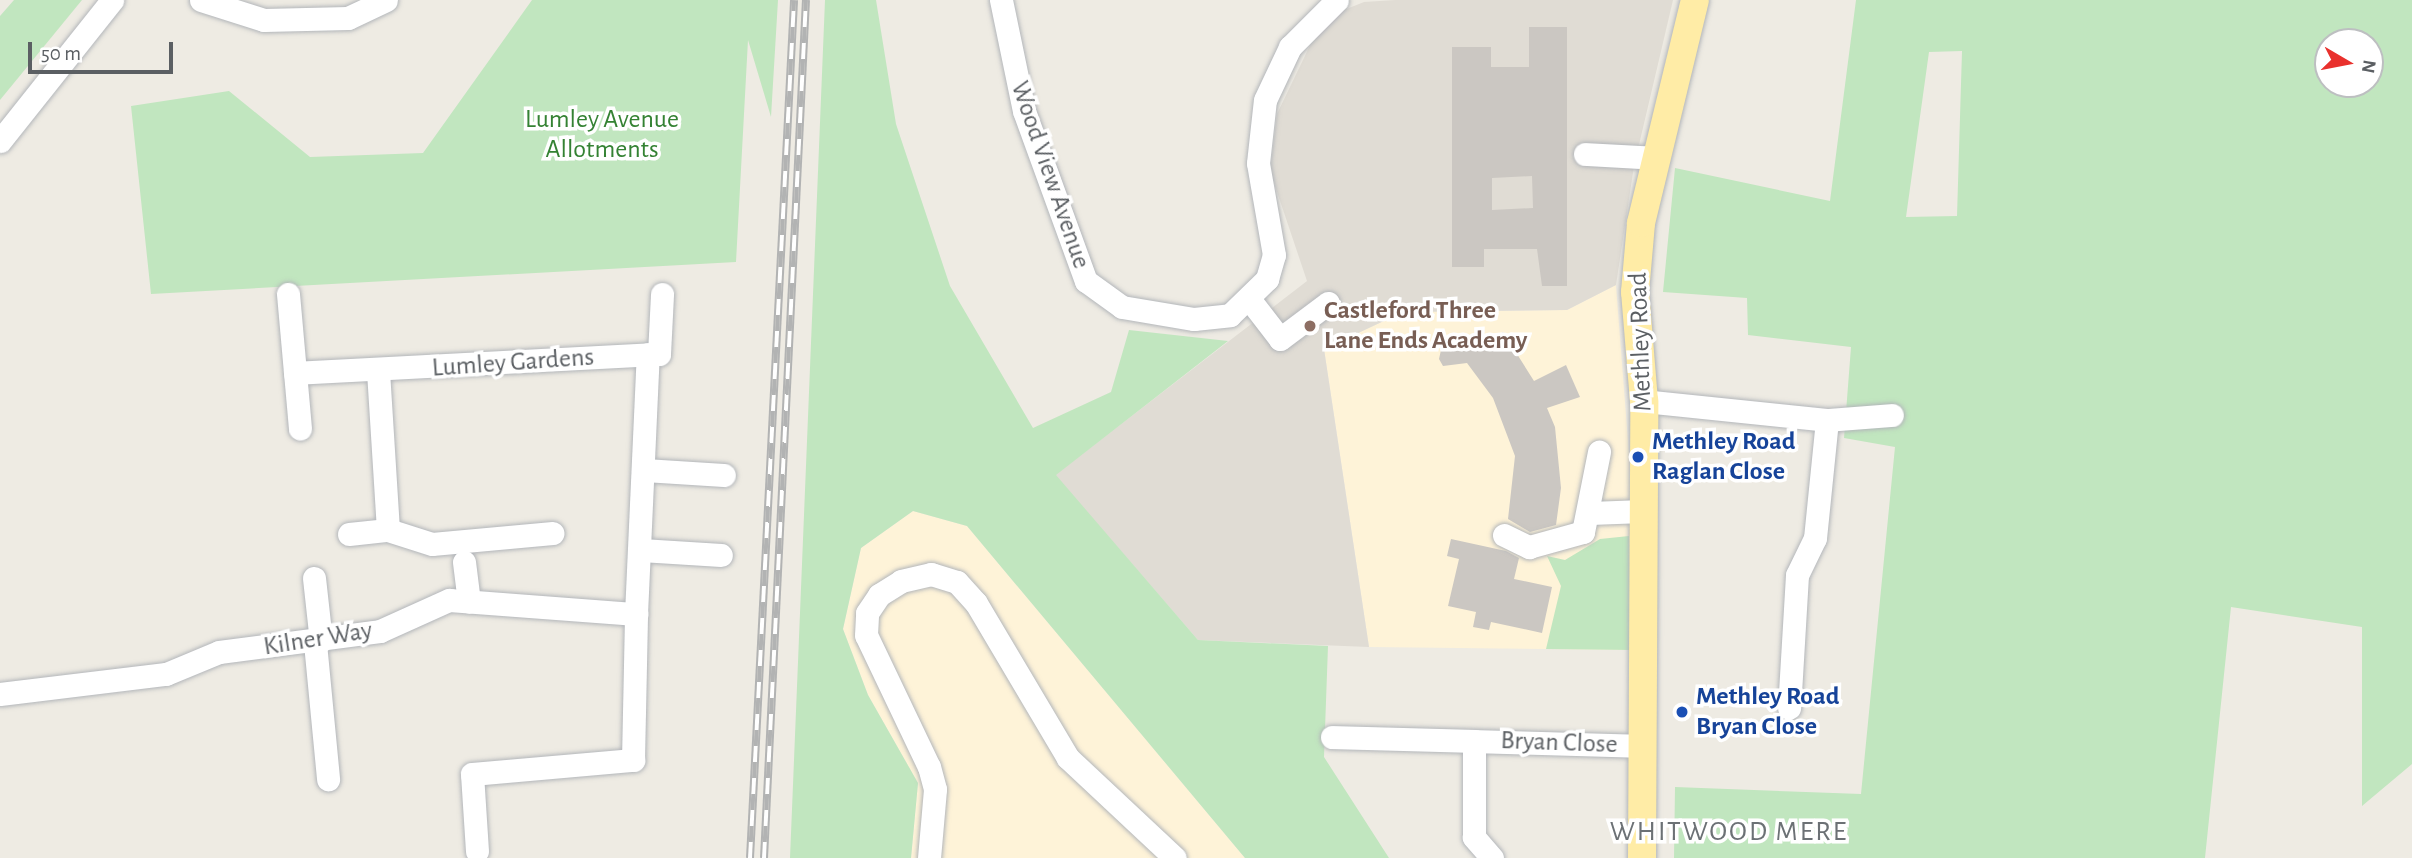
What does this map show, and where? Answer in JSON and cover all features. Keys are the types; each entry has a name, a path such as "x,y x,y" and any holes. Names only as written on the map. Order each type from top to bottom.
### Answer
{"main road":[{"name":"Methley Road","path":"1642,858 1644,401 1635,292 1641,223 1695,0"}],"street":[{"path":"0,141 112,0"},
{"path":"201,0 264,20 348,18 386,0"},
{"name":"Wood View Avenue","path":"1001,0 1024,111 1086,281 1122,307 1194,319 1230,315 1250,300"},
{"path":"1328,303 1280,339 1250,300 1267,279 1274,255 1258,170 1265,100 1290,47 1337,0"},
{"path":"1585,154 1656,158"},
{"path":"288,294 300,428"},
{"path":"477,851 472,774 633,760 643,470 653,354 662,294"},
{"name":"Lumley Gardens","path":"295,373 378,371 653,354"},
{"path":"378,371 388,530"},
{"path":"1644,401 1827,420 1892,415"},
{"path":"1789,709 1797,575 1815,538 1827,420"},
{"path":"1504,535 1530,547 1573,538 1583,532 1590,513 1599,452"},
{"path":"643,470 724,475"},
{"path":"1590,513 1643,511"},
{"path":"349,534 388,530 413,540 449,543 553,533"},
{"path":"640,557 720,562"},
{"path":"464,562 469,602"},
{"path":"929,858 932,778 866,635 867,613 879,595 901,581 931,574 957,582 976,603 1068,758 1175,858"},
{"path":"314,578 328,779"},
{"name":"Kilner Way","path":"0,694 166,674 219,652 318,642 380,631 449,600 636,614"},
{"name":"Bryan Close","path":"1332,737 1643,746"},
{"name":"Bryan Close","path":"1474,741 1474,837 1492,858"}],"shaded area":[{"name":"Castleford Three Lane Ends Academy","path":"1673,0 1634,166 1616,285 1567,310 1403,312 1324,349 1369,647 1198,640 1055,475 1307,281 1270,171 1277,114 1315,35 1339,12 1364,2"},
{"path":"1616,285 1631,480 1632,650 1369,647 1324,349 1403,312 1567,310"},
{"path":"913,511 967,526 1245,858 911,858 918,783 868,695 843,629 861,548"}],"green space":[{"path":"14,0 82,0 0,100 0,16"},
{"name":"Lumley Avenue Allotments","path":"532,0 778,0 771,117 748,40 736,262 151,294 131,106 229,91 310,157 423,153"},
{"path":"825,0 876,0 896,124 950,286 1033,428 1111,392 1129,330 1228,341 1056,475 1198,640 1328,646 1324,757 1389,858 1245,858 967,526 913,511 861,548 843,629 868,695 918,783 911,858 790,858"},
{"path":"1856,0 2412,0 2412,764 2362,806 2362,627 2231,607 2205,858 1674,858 1675,787 1861,794 1895,447 1844,438 1851,347 1748,335 1747,298 1663,292 1675,168 1830,201","holes":["1962,51 1957,216 1906,217 1929,52"]},
{"path":"1629,536 1632,650 1546,649 1561,586 1547,556 1565,560 1600,539"}],"building":[{"path":"1529,27 1567,27 1567,286 1542,286 1537,249 1484,249 1484,267 1452,267 1452,47 1491,47 1491,67 1529,67","holes":["1532,176 1533,208 1492,210 1492,178"]},
{"path":"1503,332 1534,381 1566,365 1580,397 1547,408 1555,427 1561,488 1556,525 1530,532 1508,519 1515,456 1493,398 1467,363 1443,366 1439,359 1441,350 1460,337 1490,342"},
{"path":"1451,539 1506,551 1519,558 1514,579 1552,587 1542,633 1491,622 1489,630 1473,627 1476,612 1448,606 1459,559 1447,556"}],"railway":[{"path":"750,858 794,0"},
{"path":"764,858 806,0"}],"place":[{"name":"Castleford Three Lane Ends Academy","path":"1310,326"},
{"name":"Methley Road Raglan Close","path":"1638,457"},
{"name":"Methley Road Bryan Close","path":"1682,712"}],"district":[{"name":"WHITWOOD MERE","path":"1729,832"}]}
